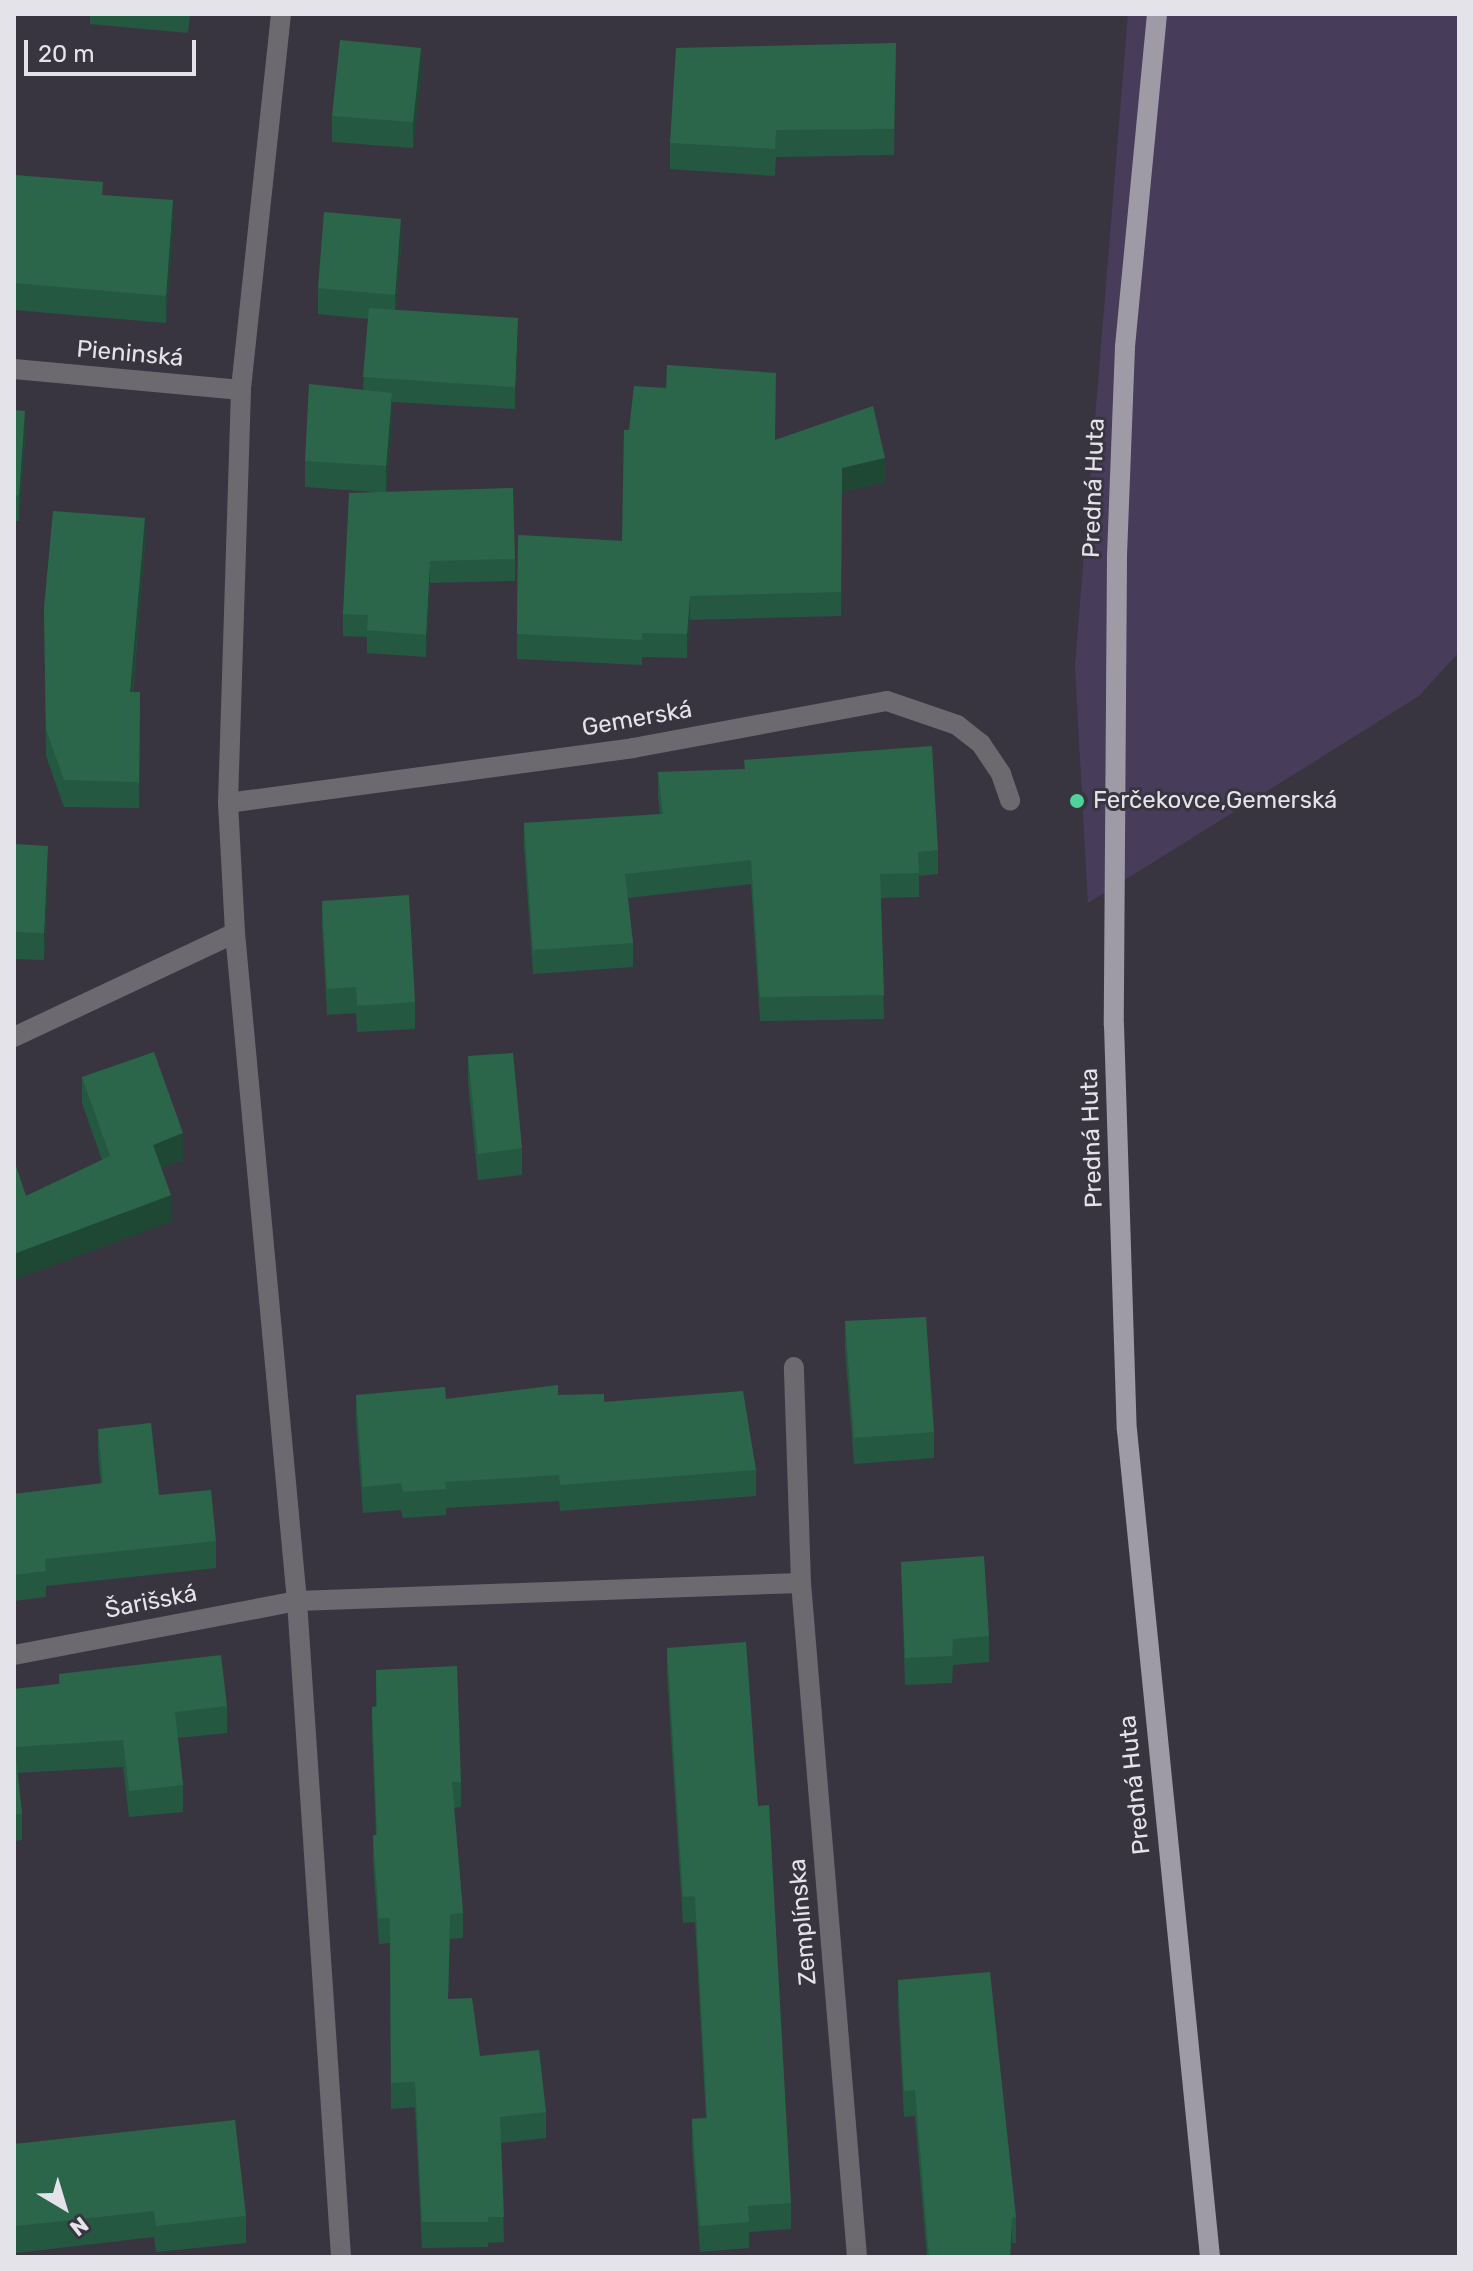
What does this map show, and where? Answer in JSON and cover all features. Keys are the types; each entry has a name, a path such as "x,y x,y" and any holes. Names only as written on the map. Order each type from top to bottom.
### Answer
{"main road":[{"name":"Predná Huta","path":"1157,14 1125,347 1116,598 1114,1025 1127,1430 1210,2257"}],"street":[{"path":"281,14 241,390 228,803 235,933 297,1601 341,2257"},
{"name":"Pieninská","path":"14,369 241,390"},
{"name":"Gemerská","path":"228,803 633,748 887,701 957,725 981,744 1001,774 1010,800"},
{"path":"14,1037 235,933"},
{"name":"Zemplínska","path":"794,1367 801,1583 857,2257"},
{"name":"Šarišská","path":"14,1655 297,1601 801,1583"}],"shaded area":[{"path":"1128,14 1459,14 1459,652 1419,696 1088,903 1075,666"}],"building":[{"path":"340,40 421,48 413,122 332,116"},
{"path":"896,43 894,129 776,130 775,149 670,143 676,48"},
{"path":"14,175 103,182 102,195 173,200 166,296 14,283"},
{"path":"324,212 401,219 395,295 318,288"},
{"path":"369,308 518,318 515,387 363,377"},
{"path":"667,365 776,373 775,440 873,406 885,458 842,468 841,592 690,596 687,634 642,633 642,640 517,634 518,535 622,541 624,430 629,430 634,386 666,388"},
{"path":"309,384 392,393 386,466 305,461"},
{"path":"14,410 25,411 19,495 14,495"},
{"path":"513,488 515,559 430,561 426,635 367,630 368,615 343,614 349,493"},
{"path":"53,511 145,518 130,692 140,692 139,782 64,780 46,729 44,608"},
{"path":"932,746 938,850 918,852 919,873 880,874 884,995 760,997 751,860 625,874 633,943 533,950 524,823 663,814 658,772 745,769 744,760"},
{"path":"14,844 48,846 44,933 14,932"},
{"path":"409,895 415,1002 357,1006 356,987 327,989 322,901"},
{"path":"154,1052 183,1133 153,1145 171,1195 14,1254 14,1160 26,1196 110,1156 82,1077"},
{"path":"513,1053 522,1148 478,1154 468,1056"},
{"path":"926,1317 934,1432 854,1438 845,1321"},
{"path":"558,1385 558,1395 604,1394 604,1402 743,1391 756,1470 560,1485 559,1475 445,1482 446,1489 403,1492 401,1483 363,1487 356,1395 445,1387 446,1399"},
{"path":"151,1423 159,1495 211,1490 216,1541 45,1559 46,1571 14,1575 14,1494 103,1483 98,1429"},
{"path":"984,1556 989,1636 953,1639 952,1656 905,1658 901,1562"},
{"path":"746,1642 758,1806 769,1805 791,2203 748,2206 749,2222 700,2226 692,2119 707,2118 695,1896 683,1897 667,1648"},
{"path":"221,1655 227,1706 175,1712 183,1785 129,1791 123,1740 15,1747 22,1814 14,1815 14,1689 60,1684 59,1674"},
{"path":"457,1666 461,1782 452,1782 463,1913 450,1914 448,1999 472,1998 480,2056 539,2050 546,2112 500,2117 504,2217 488,2217 488,2222 422,2222 415,2082 391,2083 390,1918 379,1918 373,1835 377,1835 372,1707 377,1706 376,1670"},
{"path":"990,1972 1016,2217 1012,2218 1010,2257 929,2257 915,2090 904,2091 898,1980"},
{"path":"235,2120 246,2216 156,2226 154,2211 16,2226 14,2144"}],"place":[{"name":"Ferčekovce,Gemerská","path":"1077,801"}]}
